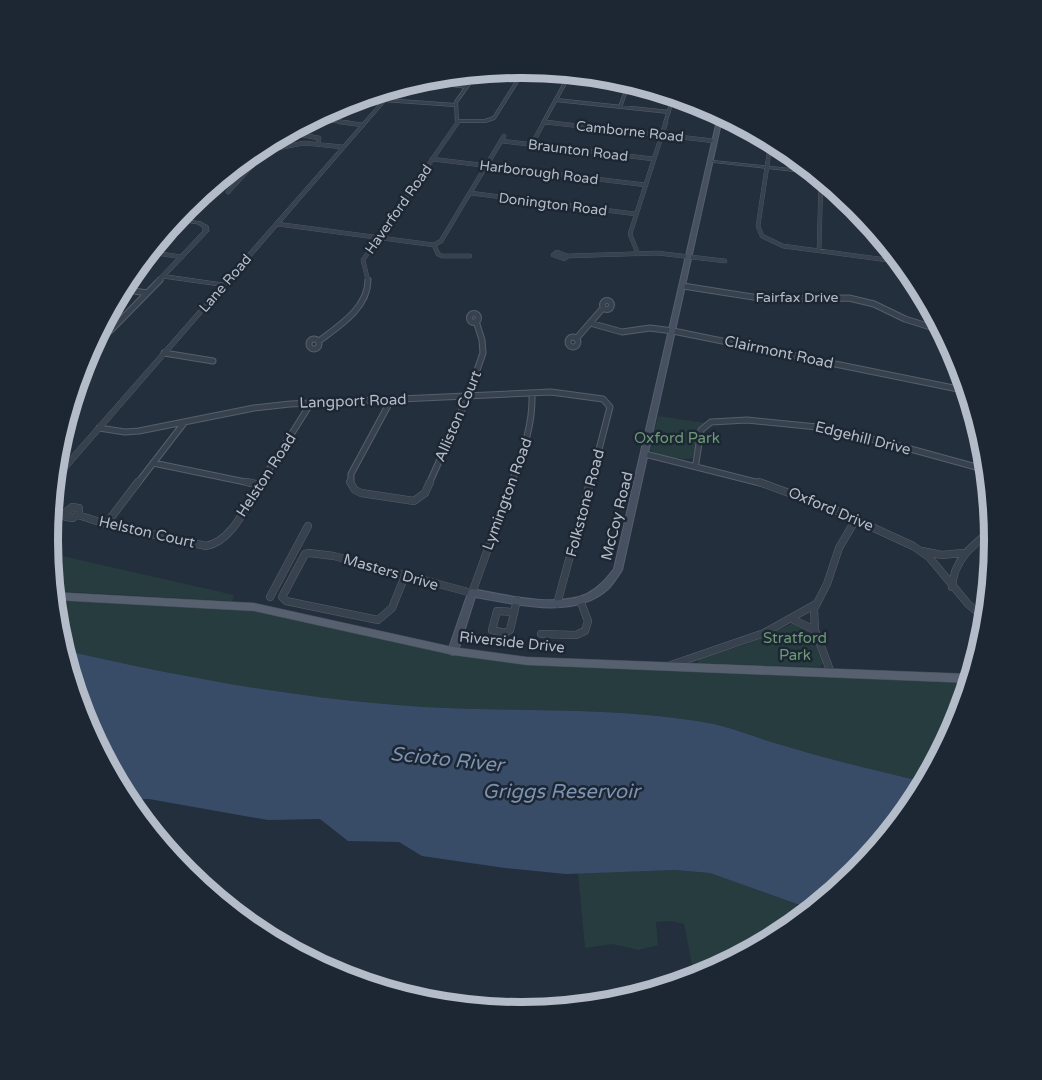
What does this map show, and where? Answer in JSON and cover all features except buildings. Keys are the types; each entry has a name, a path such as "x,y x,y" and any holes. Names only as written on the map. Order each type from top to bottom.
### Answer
{"main road":[{"name":"McCoy Road","path":"472,593 557,604 580,600 600,590 618,570 719,122"},
{"path":"453,651 472,593"},
{"name":"Riverside Drive","path":"62,596 254,608 453,651 527,661 963,678"}],"street":[{"path":"472,80 455,105 458,121 485,121 494,118 520,77"},
{"path":"532,144 567,80"},
{"path":"446,84 467,87"},
{"path":"620,107 627,90"},
{"name":"Lane Road","path":"64,469 386,98"},
{"path":"384,100 455,105"},
{"path":"556,100 669,112"},
{"path":"638,254 631,238 636,214 672,103"},
{"path":"328,120 363,124"},
{"name":"Haverford Road","path":"319,341 356,309 364,298 368,280 363,260 458,121"},
{"name":"Camborne Road","path":"544,122 715,141"},
{"path":"302,135 320,139 318,144"},
{"path":"277,224 434,245 441,241 504,136"},
{"name":"Braunton Road","path":"501,141 654,159"},
{"path":"278,147 304,143 343,147"},
{"path":"770,150 758,226 760,233 766,239 783,246 890,260"},
{"name":"Harborough Road","path":"432,159 646,185"},
{"path":"228,192 257,160"},
{"path":"710,162 801,171"},
{"path":"819,251 821,188"},
{"name":"Donington Road","path":"470,193 636,214"},
{"path":"108,331 207,229 201,224 186,221"},
{"path":"434,245 438,254 442,256 470,256"},
{"path":"158,253 182,257"},
{"path":"567,256 661,253 725,261"},
{"path":"163,276 223,285"},
{"name":"Fairfax Drive","path":"683,286 766,299 849,298 932,327"},
{"path":"131,291 147,293"},
{"path":"576,339 603,308"},
{"name":"Alliston Court","path":"391,400 351,474 351,485 361,493 410,502 425,494 468,396 483,353 482,340 476,321"},
{"name":"Clairmont Road","path":"590,323 621,332 650,328 673,331 958,389"},
{"path":"164,353 213,362"},
{"name":"Langport Road","path":"99,428 132,432 269,406 312,403 532,394 572,394 608,402"},
{"name":"Lymington Road","path":"472,593 530,432 533,416 532,394"},
{"name":"Folkstone Road","path":"557,604 610,411 608,402"},
{"name":"Helston Road","path":"217,544 226,537 312,403"},
{"name":"Edgehill Drive","path":"696,463 701,430 711,422 789,422 834,428 978,468"},
{"path":"106,524 184,423"},
{"name":"Oxford Drive","path":"645,454 696,463 757,480 807,497 856,519 922,551 963,601 978,613"},
{"path":"153,463 260,485"},
{"name":"Helston Court","path":"78,515 106,524 206,546 217,544"},
{"path":"831,672 815,630 813,616 839,548 856,519"},
{"path":"270,597 308,526"},
{"path":"952,587 954,567 962,553 984,536"},
{"path":"922,551 942,555 962,553"},
{"path":"307,553 282,592 282,597 286,601 378,621 385,618 392,608 405,576"},
{"name":"Masters Drive","path":"294,554 334,556 472,593"},
{"path":"514,612 517,600"},
{"path":"541,634 576,635 585,631 588,621 580,600"},
{"path":"664,667 741,643 794,620 816,604"},
{"path":"794,620 815,630"}],"green space":[{"name":"Oxford Park","path":"658,416 705,423 700,428 693,458 671,458 650,450"},
{"path":"59,555 234,595 232,601 61,591"},
{"path":"62,596 250,607 478,655 963,678 936,745 917,780 820,756 697,721 629,714 380,704 243,686 72,652"},
{"name":"Stratford Park","path":"794,623 813,631 824,662 820,667 698,663 698,659 744,645"},
{"path":"675,870 710,873 797,904 796,912 752,941 693,969 684,924 672,921 656,922 658,945 638,950 613,944 585,948 578,873"}],"water":[{"name":"Griggs Reservoir","path":"72,652 197,678 334,699 425,707 629,714 697,721 820,756 917,780 869,845 826,888 805,906 710,873 675,870 566,874 505,868 422,856 399,842 348,841 320,819 268,820 149,799 137,799 106,745 83,689"}],"water label":[{"name":"Scioto River","path":"447,759"}]}
